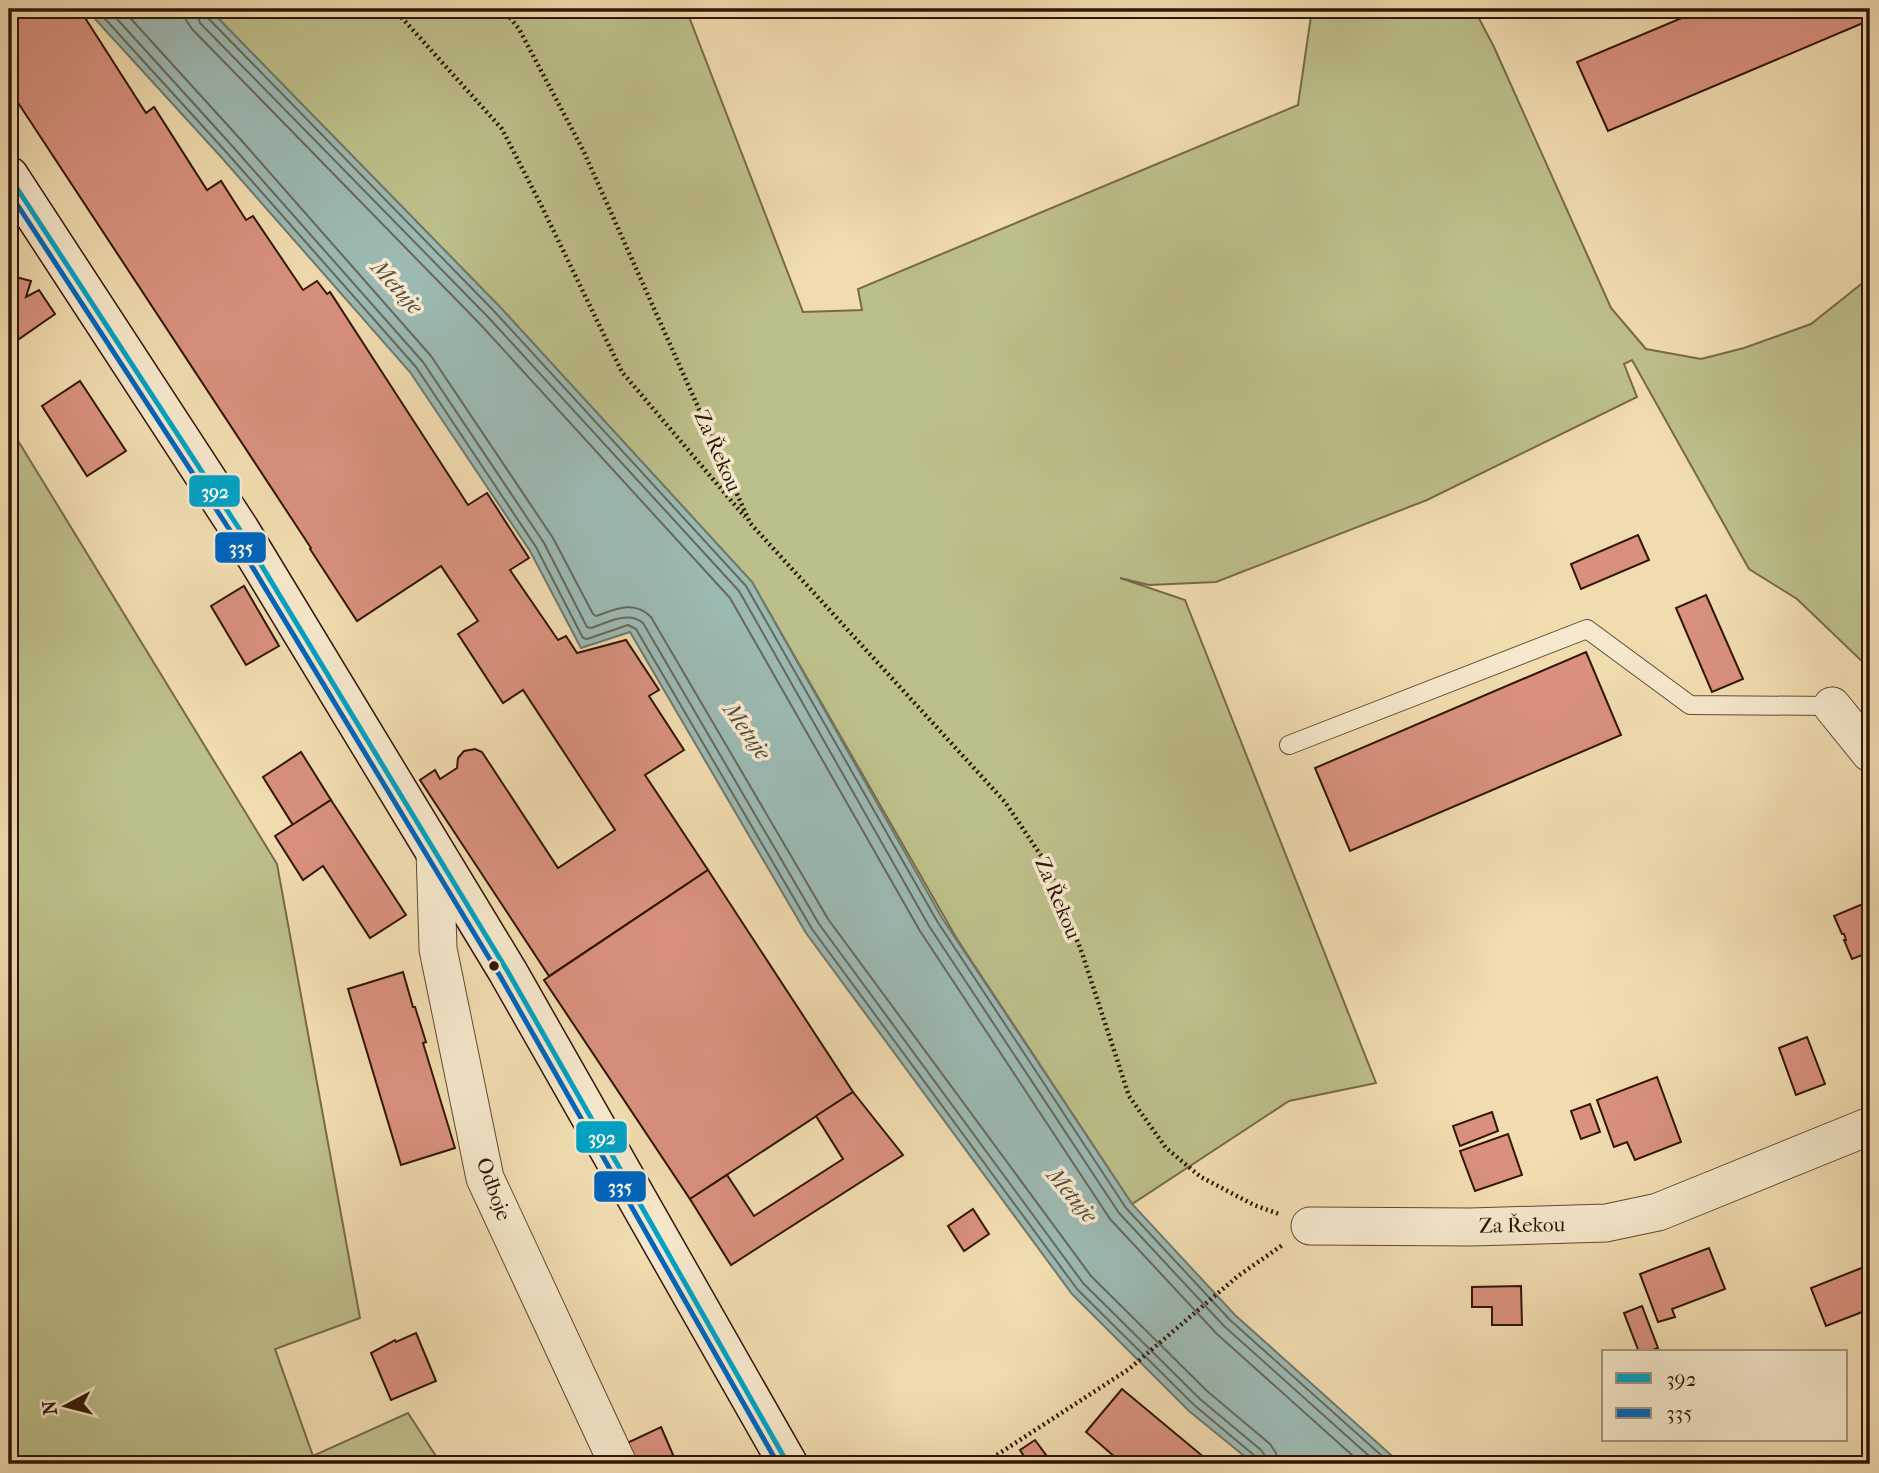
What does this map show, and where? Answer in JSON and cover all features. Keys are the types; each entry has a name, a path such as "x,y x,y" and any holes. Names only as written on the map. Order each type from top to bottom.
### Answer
{"street":[{"name":"Odboje","path":"9,176 240,530 509,972 788,1464"},
{"path":"1832,706 1870,752"},
{"name":"Odboje","path":"435,851 438,949 485,1178 618,1464"},
{"name":"Za Řekou","path":"1310,1226 1471,1227 1606,1223 1658,1212 1870,1126"}],"lane":[{"path":"1289,745 1587,629 1690,705 1832,706"}],"path":[{"path":"394,9 502,129 622,372 750,523"},
{"name":"Za Řekou","path":"503,9 519,29 583,150 750,523 1005,802 1048,866 1082,953 1129,1096 1166,1148 1201,1177 1254,1205 1310,1226"},
{"path":"983,1464 1129,1369 1238,1276 1310,1226"}],"green space":[{"path":"209,9 686,9 803,312 862,310 858,289 1298,105 1312,9 1474,9 1494,47 1611,308 1646,349 1701,359 1744,348 1811,324 1870,277 1870,669 1797,599 1749,569 1632,360 1624,364 1637,397 1427,500 1216,582 1149,585 1120,578 1185,600 1376,1083 1289,1101 1132,1204 957,939 752,582 499,306"},
{"path":"9,426 277,864 360,1318 275,1349 313,1456 408,1413 441,1464 9,1464"}],"water":[{"name":"Metuje","path":"86,9 209,9 499,306 752,582 942,918 1132,1204 1235,1315 1401,1464 1254,1464 1189,1411 1072,1294 806,933 630,632 581,648 530,551 410,372 222,158"}],"building":[{"path":"9,9 69,9 72,14 80,10 146,113 154,107 207,190 221,181 246,220 253,216 303,290 317,281 327,294 330,292 468,505 487,493 529,558 510,570 558,640 566,636 577,653 626,640 659,690 649,696 684,750 645,775 708,870 549,976 420,780 435,770 440,779 457,768 458,758 464,751 475,749 482,752 558,868 615,830 523,690 503,703 458,634 478,621 441,566 357,621 9,89"},
{"path":"1703,9 1870,9 1870,20 1608,131 1577,62"},
{"path":"12,276 31,281 26,297 39,290 55,314 9,346 9,284"},
{"path":"80,381 126,451 87,476 42,406"},
{"path":"1638,535 1649,560 1581,589 1571,564"},
{"path":"244,586 279,646 246,665 211,606"},
{"path":"1706,595 1743,679 1712,692 1676,608"},
{"path":"1586,652 1621,735 1350,851 1315,768"},
{"path":"301,752 331,800 293,825 263,777"},
{"path":"331,800 406,915 370,938 323,866 303,880 275,836"},
{"path":"708,870 853,1092 690,1199 544,980"},
{"path":"1870,901 1870,952 1852,959 1844,934 1834,916"},
{"path":"403,972 426,1042 423,1043 455,1148 401,1165 348,989"},
{"path":"1807,1037 1825,1084 1796,1095 1779,1048"},
{"path":"1657,1077 1681,1142 1635,1160 1627,1142 1614,1147 1597,1100"},
{"path":"853,1092 903,1155 731,1265 690,1199 727,1175 754,1216 843,1159 816,1116"},
{"path":"1590,1104 1600,1132 1581,1139 1571,1111"},
{"path":"1492,1112 1498,1131 1460,1146 1453,1126"},
{"path":"1508,1134 1522,1175 1475,1191 1460,1151"},
{"path":"973,1209 989,1234 964,1251 948,1226"},
{"path":"1709,1248 1725,1289 1672,1309 1675,1317 1658,1322 1640,1274"},
{"path":"1869,1265 1870,1309 1826,1326 1811,1288"},
{"path":"1521,1286 1522,1325 1492,1325 1492,1307 1472,1307 1472,1287"},
{"path":"1642,1306 1658,1348 1638,1350 1624,1313"},
{"path":"416,1333 436,1381 391,1400 371,1353 395,1340 396,1342"},
{"path":"1122,1389 1212,1464 1123,1464 1086,1432"},
{"path":"661,1427 677,1464 634,1464 625,1444"},
{"path":"1035,1440 1046,1455 1029,1464 1020,1450"}],"transit line":[{"name":"392","path":"9,176 240,530 508,972 788,1464"},
{"name":"335","path":"9,192 233,535 500,976 778,1464"}]}
